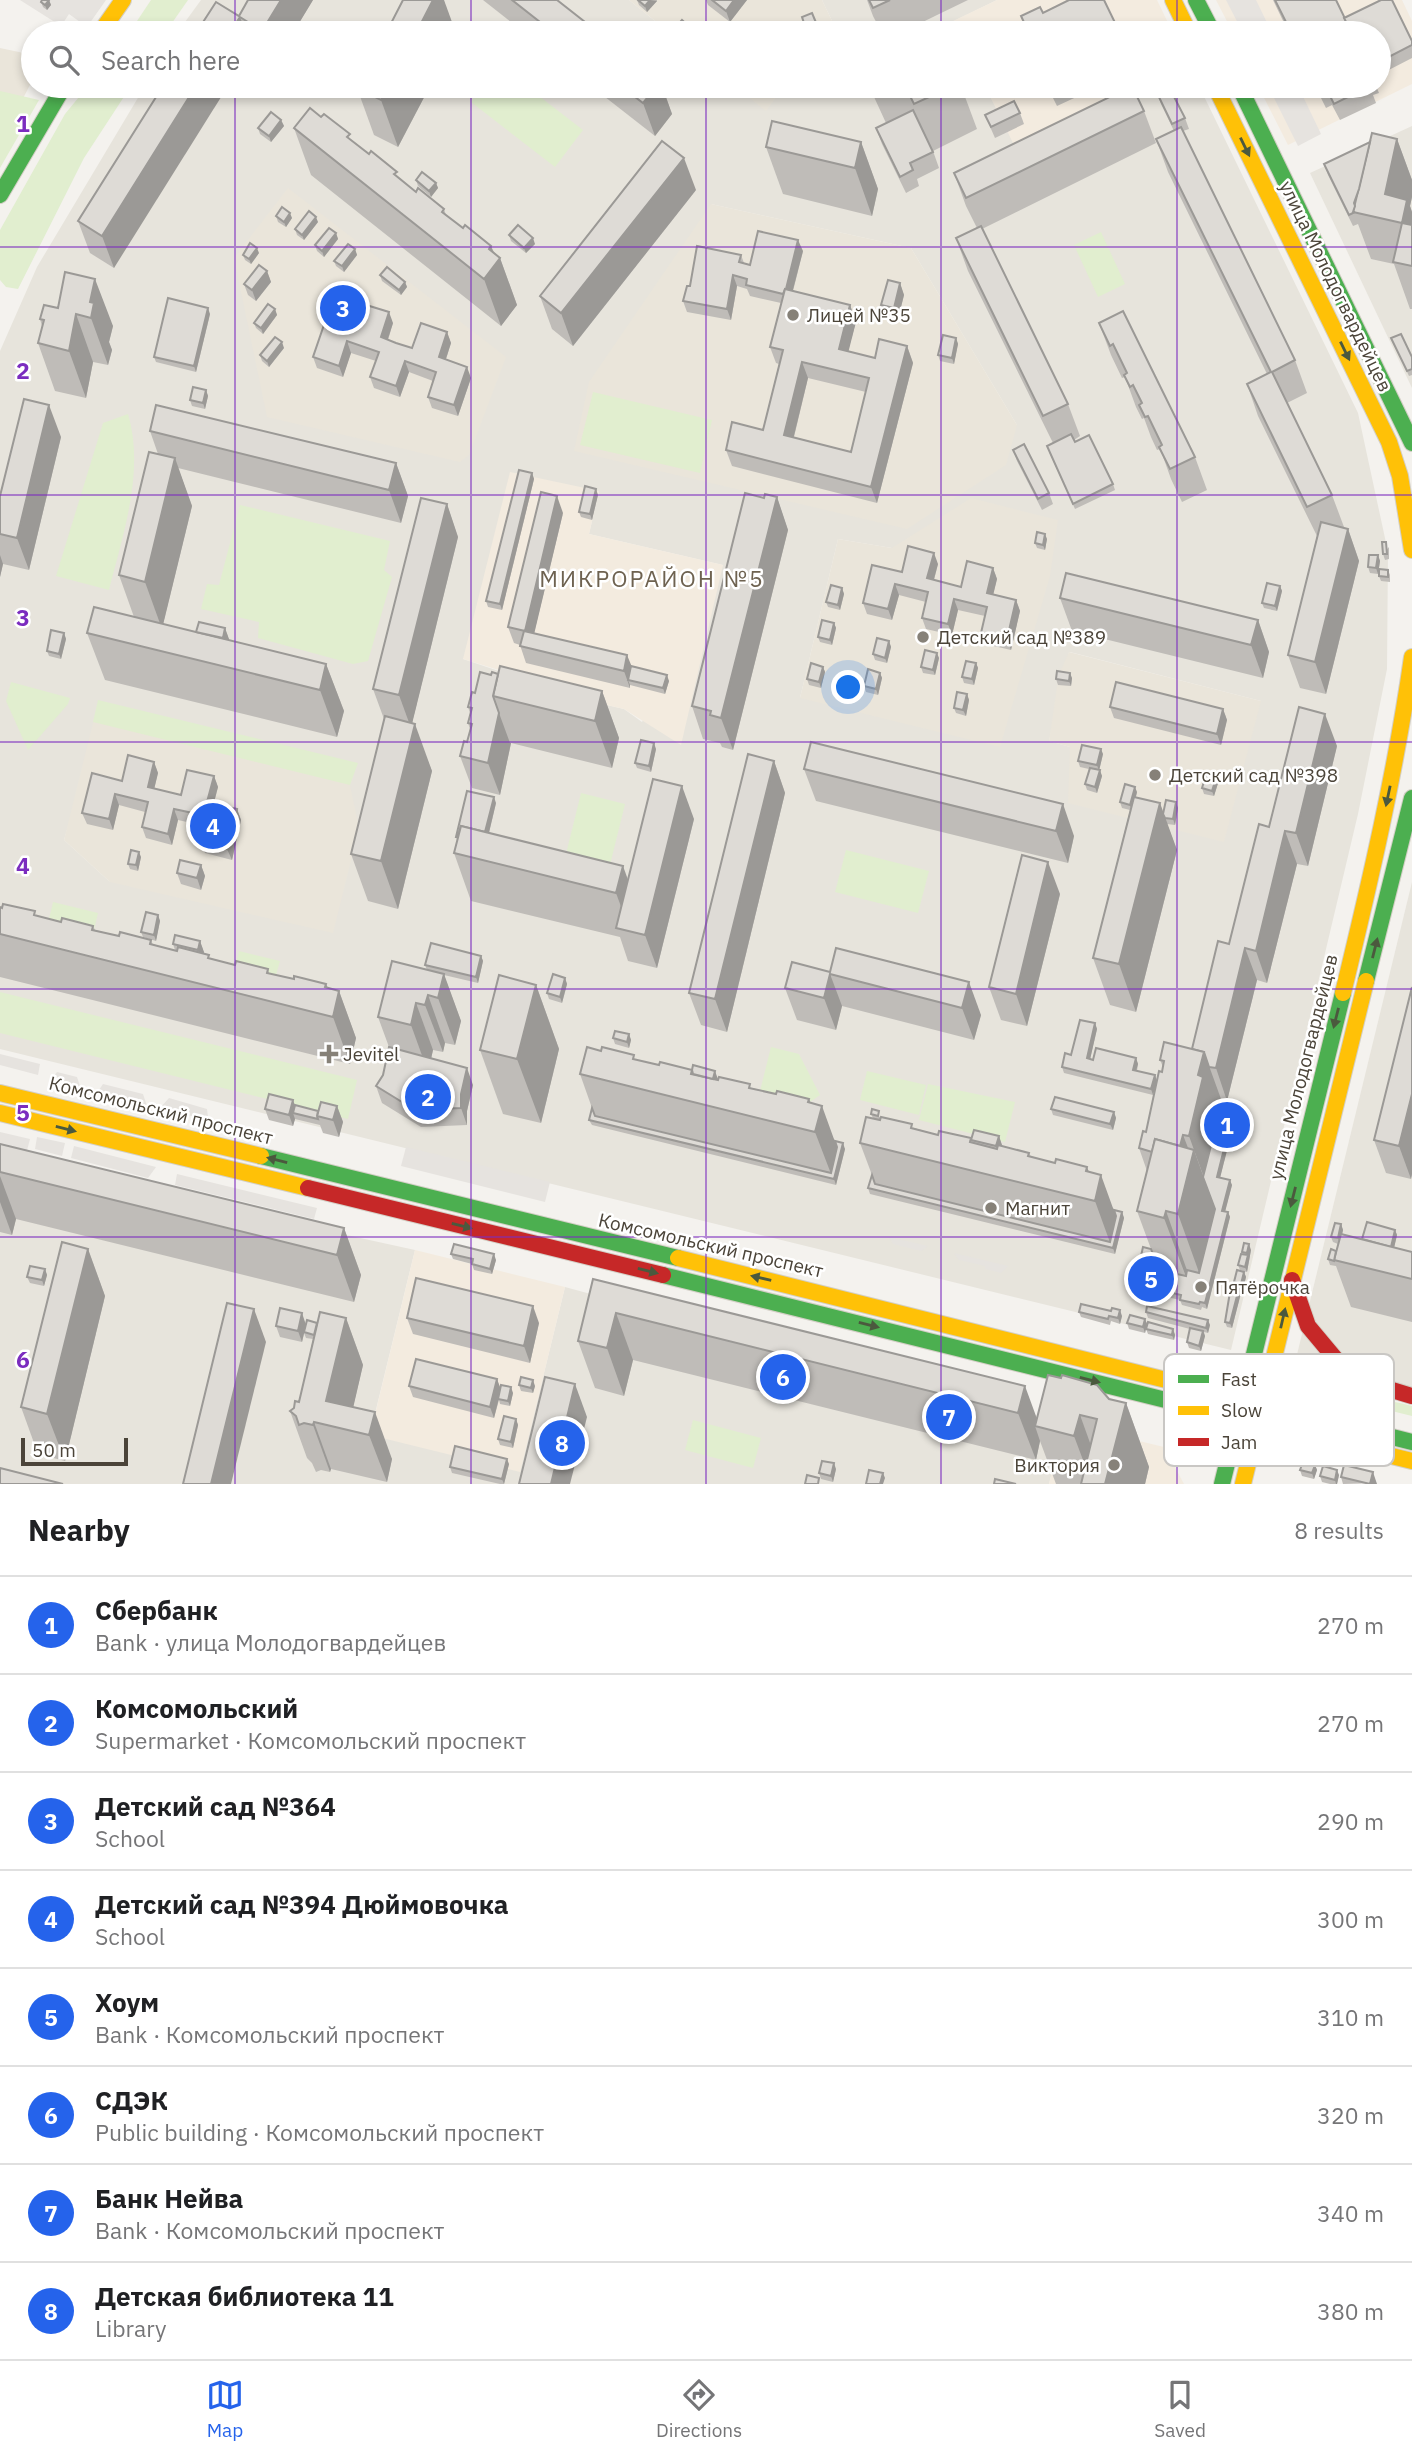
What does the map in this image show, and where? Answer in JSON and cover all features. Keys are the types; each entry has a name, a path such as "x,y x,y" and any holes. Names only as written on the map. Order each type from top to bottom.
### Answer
{"main road":[{"path":"108,21 123,0"},
{"path":"1173,0 1183,21"},
{"path":"1196,0 1207,21"},
{"path":"0,195 57,98"},
{"name":"улица Молодогвардейцев","path":"1221,98 1389,442 1401,476 1412,550"},
{"name":"улица Молодогвардейцев","path":"1245,98 1411,436"},
{"path":"1389,442 1411,436"},
{"path":"1389,442 1412,453"},
{"name":"улица Молодогвардейцев","path":"1253,1354 1363,911 1402,729 1412,657"},
{"path":"1275,1354 1412,798"},
{"name":"Комсомольский проспект","path":"0,1093 840,1297 1164,1379"},
{"path":"0,1110 28,1115 33,1113 35,1105 27,1099"},
{"name":"Комсомольский проспект","path":"0,1110 1164,1400"},
{"path":"279,1181 302,1181 344,1191 351,1185 343,1176"},
{"path":"395,1210 388,1203 393,1195 450,1209 465,1206"},
{"path":"542,1245 546,1227"},
{"path":"1292,1279 1308,1326 1331,1354"},
{"path":"1394,1391 1412,1396"},
{"name":"Комсомольский проспект","path":"1394,1438 1412,1442"},
{"name":"Комсомольский проспект","path":"1394,1457 1412,1461"},
{"name":"улица Молодогвардейцев","path":"1222,1484 1226,1466"},
{"path":"1243,1484 1248,1466"}],"shaded area":[{"path":"20,0 106,0 91,21 79,21 69,14 64,21 53,21"},
{"path":"201,0 629,0 655,21 186,21"},
{"path":"629,0 822,0 832,21 655,21"},
{"path":"822,0 997,0 954,21 832,21"},
{"path":"997,0 1157,0 1167,21 953,21"},
{"path":"1216,0 1402,0 1412,21 1412,84 1391,94 1391,21 1227,21"},
{"path":"1226,0 1256,0 1266,21 1237,21"},
{"path":"0,48 21,52 21,98 23,98 0,143"},
{"path":"138,98 750,98 766,110 775,98 991,98 1016,147 1117,98 1205,98 1358,413 1388,552 1387,669 1358,814 1231,1350 0,1049 0,351 37,267","holes":["711,204 911,248 1017,425","599,491 589,534 723,565 642,722 624,709 585,700 463,659","838,539 892,548 800,698","1069,652 1261,701 1070,747 1049,741","69,823 110,882 64,840"]},
{"path":"750,98 775,98 766,111"},
{"path":"991,98 1117,98 1015,147"},
{"path":"1264,98 1384,98 1288,145"},
{"path":"1274,98 1304,98 1321,134 1298,146"},
{"path":"1412,126 1412,388 1310,173"},
{"path":"288,188 506,357 469,455 460,462 267,417 234,258"},
{"name":"Лицей №35","path":"711,204 911,248 1017,425 1006,465 907,529 574,451 589,382"},
{"path":"510,472 599,491 589,534 723,565 681,745 624,709 585,700 463,659"},
{"name":"Детский сад №389","path":"971,498 1058,520 1050,576 1000,747 800,698 838,539 892,548"},
{"name":"Детский сад №398","path":"1069,652 1261,701 1224,842 1068,803 1070,747 1049,741 1059,674"},
{"path":"94,719 349,781 359,828 333,933 110,882 64,840"},
{"path":"1412,882 1412,1401 1394,1396 1394,1354 1297,1354"},
{"path":"0,1054 40,1064 38,1075 0,1065"},
{"path":"57,1072 77,1077 81,1089 50,1081"},
{"path":"103,1084 143,1094 147,1106 97,1093"},
{"path":"169,1098 207,1109 211,1121 160,1108"},
{"path":"0,1132 30,1139 25,1158 0,1152"},
{"path":"37,1137 65,1143 62,1156 35,1149"},
{"path":"74,1146 156,1167 148,1178 71,1158"},
{"path":"406,1147 550,1182 545,1202 401,1166"},
{"path":"0,1159 415,1250 370,1434 520,1471 565,1287 1064,1423 1049,1484 0,1484"},
{"path":"177,1174 317,1208 314,1219 175,1185"},
{"path":"889,1237 928,1246 921,1251 893,1244"},
{"path":"415,1250 565,1287 520,1472 370,1435"},
{"path":"954,1253 1008,1266 1001,1273 959,1260"},
{"name":"Виктория","path":"1064,1423 1164,1447 1164,1466 1174,1466 1184,1484 1049,1484"}],"green space":[{"path":"151,0 188,0 173,21 137,21"},
{"path":"0,91 39,100 0,168"},
{"path":"78,98 123,98 84,158 18,289 6,287 0,280 0,230 65,114"},
{"path":"474,98 542,98 583,130 555,167 471,102"},
{"path":"1101,232 1125,284 1098,297 1074,245"},
{"path":"593,392 712,420 700,473 580,445"},
{"path":"128,414 133,436 133,480 126,525 109,590 56,576 103,423"},
{"path":"240,505 390,541 384,570 392,577 368,661 353,664 258,638 259,622 201,609 207,584 219,585"},
{"path":"11,682 70,698 68,704 28,750 6,701"},
{"path":"98,700 358,763 350,785 93,722"},
{"path":"581,793 625,804 610,865 566,854"},
{"path":"846,850 929,871 918,913 835,892"},
{"path":"53,902 98,913 92,938 47,927"},
{"path":"239,951 280,961 274,982 234,972"},
{"path":"0,992 357,1080 348,1119 0,1033"},
{"path":"771,1047 799,1054 820,1095 807,1104 760,1091"},
{"path":"867,1071 926,1085 919,1115 860,1100"},
{"path":"928,1084 1015,1102 1005,1142 919,1120"},
{"path":"1394,1402 1412,1406 1412,1416 1394,1412"},
{"path":"693,1420 761,1438 753,1468 685,1450"}],"building":[{"path":"248,0 281,0 268,21 246,21 240,17 237,21 204,21 216,2 239,16"},
{"path":"403,0 433,0 422,21 392,21"},
{"path":"512,0 557,0 584,21 539,21"},
{"path":"638,0 650,0 645,6"},
{"path":"712,0 734,0 726,11"},
{"path":"869,0 890,0 873,8"},
{"path":"1069,0 1104,0 1114,21 1023,21 1021,16 1040,7 1043,13"},
{"path":"1275,0 1336,0 1346,21 1286,21"},
{"path":"1381,0 1392,0 1412,45 1391,56 1391,21 1346,21 1344,18"},
{"path":"812,13 815,21 803,21 802,17"},
{"path":"155,98 188,98 102,236 78,221"},
{"path":"911,98 927,98 914,104"},
{"path":"1107,98 1138,98 1144,111 966,198 954,173"},
{"path":"1159,98 1175,98 1185,118 1172,124"},
{"path":"1331,98 1346,98 1334,104"},
{"path":"1014,101 1020,113 991,127 985,115"},
{"path":"310,108 321,117 324,114 350,134 347,137 369,154 371,151 397,172 394,174 416,192 418,188 444,209 442,212 463,228 465,225 491,246 489,249 500,258 484,279 294,128"},
{"path":"913,110 933,152 910,163 913,170 900,177 876,128"},
{"path":"271,112 281,120 269,136 258,128"},
{"path":"772,121 861,142 855,168 766,147"},
{"path":"1181,127 1295,360 1272,372 1332,495 1307,507 1247,384 1271,372 1156,139"},
{"path":"1372,133 1397,139 1385,194 1407,200 1402,223 1353,212"},
{"path":"662,141 684,158 561,313 540,296"},
{"path":"1370,142 1354,203 1355,212 1349,215 1324,164"},
{"path":"422,172 436,183 429,191 416,180"},
{"path":"282,207 290,213 284,222 276,216"},
{"path":"309,211 316,217 302,235 295,229"},
{"path":"1402,223 1412,225 1412,266 1393,262"},
{"path":"518,225 533,238 524,248 509,235"},
{"path":"981,226 1068,404 1043,416 956,238"},
{"path":"329,228 336,233 322,251 315,245"},
{"path":"758,231 798,240 783,294 746,285 747,279 733,275 727,309 683,301 687,286 690,286 697,246 741,255 739,262 750,265"},
{"path":"250,243 257,248 249,259 243,255"},
{"path":"348,244 355,249 342,266 334,261"},
{"path":"259,265 267,271 252,290 244,284"},
{"path":"387,267 405,282 399,290 380,275"},
{"path":"65,272 95,279 90,302 94,303 91,318 76,314 69,351 38,343 44,320 40,319 44,305 58,308"},
{"path":"888,280 900,283 894,308 881,305"},
{"path":"785,289 850,305 839,349 875,358 879,339 907,346 871,487 726,450 732,422 763,430 783,350 770,347","holes":["802,362 869,378 851,452 784,435"]},
{"path":"168,298 208,308 194,366 154,357"},
{"path":"268,304 275,309 261,328 254,323"},
{"path":"363,304 389,312 381,337 396,343 412,348 421,323 447,332 439,357 467,367 454,405 428,397 436,372 405,361 396,386 370,377 379,352 347,341 339,366 313,357 326,319 355,329"},
{"path":"1123,311 1195,457 1170,469 1148,416 1145,417 1139,405 1142,403 1133,385 1130,387 1124,375 1127,373 1113,344 1110,346 1099,323"},
{"path":"1401,334 1412,357 1412,369 1407,371 1391,338"},
{"path":"943,335 956,338 952,358 938,355"},
{"path":"275,337 282,342 267,361 260,355"},
{"path":"193,387 206,390 203,403 190,400"},
{"path":"24,399 49,405 17,538 0,534 0,496"},
{"path":"156,405 396,463 389,490 150,431"},
{"path":"1071,434 1075,442 1089,435 1113,484 1073,504 1047,446"},
{"path":"1024,444 1049,493 1038,499 1013,450"},
{"path":"149,452 175,458 145,582 119,575"},
{"path":"519,470 532,473 500,604 486,601"},
{"path":"585,486 596,489 590,514 579,512"},
{"path":"541,492 557,496 525,631 508,627"},
{"path":"745,493 764,498 765,494 777,497 721,718 710,715 711,711 692,706"},
{"path":"421,498 447,504 399,695 373,689"},
{"path":"1321,522 1348,529 1315,662 1288,655"},
{"path":"1037,532 1045,534 1043,545 1035,543"},
{"path":"1382,542 1386,542 1387,554 1383,554"},
{"path":"908,546 934,553 927,578 961,587 967,561 993,568 987,593 1016,600 1007,639 981,633 987,607 954,599 948,624 922,618 928,592 895,584 888,609 863,603 872,565 902,572"},
{"path":"1369,555 1378,555 1376,568 1368,567"},
{"path":"1379,569 1388,570 1388,577 1379,576"},
{"path":"1066,573 1258,620 1251,645 1060,598"},
{"path":"1267,583 1280,586 1275,606 1262,603"},
{"path":"831,585 842,588 838,605 826,602"},
{"path":"94,607 326,664 320,690 87,633"},
{"path":"822,620 834,623 830,640 818,637"},
{"path":"199,622 225,628 223,638 196,632"},
{"path":"51,630 64,633 59,654 47,651"},
{"path":"524,631 627,655 624,671 520,646"},
{"path":"877,638 889,641 885,658 873,654"},
{"path":"925,650 937,653 933,670 921,667"},
{"path":"966,661 976,663 972,679 962,677"},
{"path":"811,663 823,667 819,682 807,679"},
{"path":"500,666 602,691 595,721 493,696"},
{"path":"631,666 667,675 663,688 628,680"},
{"path":"868,669 880,673 876,689 864,686"},
{"path":"1057,671 1070,673 1069,681 1056,679"},
{"path":"480,672 498,674 493,696 499,713 488,763 460,756 472,724 468,723 472,708 468,707"},
{"path":"1116,682 1223,709 1217,734 1110,707"},
{"path":"957,692 967,694 963,710 954,708"},
{"path":"1299,707 1325,714 1296,833 1285,831 1256,951 1245,948 1216,1068 1209,1067 1204,1052 1192,1049 1218,941 1229,944 1259,824 1269,827"},
{"path":"385,716 415,724 381,861 351,854"},
{"path":"641,740 654,743 649,766 635,763"},
{"path":"811,742 1063,804 1056,831 804,769"},
{"path":"1082,745 1101,749 1097,765 1078,761"},
{"path":"748,754 774,761 715,999 689,993"},
{"path":"128,755 154,762 148,787 181,795 187,770 214,776 207,802 237,809 227,849 201,842 207,816 174,809 168,834 142,827 148,802 115,794 109,819 82,813 92,773 122,781"},
{"path":"1090,768 1100,770 1095,787 1085,784"},
{"path":"1207,772 1217,775 1212,791 1202,788"},
{"path":"653,779 682,786 645,935 616,928"},
{"path":"1125,784 1135,787 1130,805 1120,802"},
{"path":"467,791 494,797 485,832 461,826 456,837"},
{"path":"1134,797 1160,803 1119,964 1093,958"},
{"path":"1166,800 1176,802 1173,819 1165,818 1163,814"},
{"path":"461,826 623,866 616,893 454,853"},
{"path":"131,850 139,852 136,865 128,864"},
{"path":"1022,855 1048,862 1016,994 989,987"},
{"path":"180,860 201,865 197,878 177,873"},
{"path":"3,904 35,911 34,915 61,922 62,918 93,926 92,930 119,936 120,932 151,940 150,944 177,951 178,947 235,965 236,961 268,969 267,973 326,984 325,987 339,991 333,1017 0,934 0,907 2,908"},
{"path":"146,912 158,915 154,935 141,932"},
{"path":"175,935 200,941 198,950 173,944"},
{"path":"431,943 481,956 476,977 425,965"},
{"path":"836,948 969,982 962,1008 830,974 824,998 785,988 792,962 830,972"},
{"path":"392,961 444,974 438,998 428,995 425,1005 416,1003 411,1025 378,1017"},
{"path":"553,974 565,978 560,997 547,993"},
{"path":"499,975 536,985 517,1059 480,1050"},
{"path":"1412,987 1412,1094 1399,1146 1374,1140"},
{"path":"1080,1020 1095,1023 1087,1058 1093,1060 1096,1048 1136,1058 1133,1070 1155,1075 1151,1089 1062,1067 1065,1053 1071,1055"},
{"path":"615,1031 629,1034 627,1042 613,1038"},
{"path":"1164,1042 1204,1052 1198,1075 1203,1077 1189,1136 1183,1135 1180,1146 1155,1139 1152,1152 1139,1148 1143,1131 1146,1132 1159,1071 1162,1072 1164,1061 1160,1060"},
{"path":"389,1047 467,1068 461,1108 415,1110 376,1086 383,1075"},
{"path":"587,1047 601,1051 602,1047 634,1055 633,1059 692,1070 691,1074 718,1080 719,1077 750,1084 749,1088 809,1099 808,1102 822,1106 815,1132 580,1074"},
{"path":"693,1065 715,1071 713,1079 693,1074"},
{"path":"269,1094 293,1100 289,1115 265,1109"},
{"path":"1055,1097 1114,1112 1110,1124 1051,1109"},
{"path":"321,1102 337,1106 333,1120 317,1116"},
{"path":"295,1105 318,1111 318,1119 293,1113"},
{"path":"592,1108 595,1116 831,1173 837,1147 835,1141 843,1143 834,1179 589,1120"},
{"path":"872,1109 879,1111 878,1116 871,1114"},
{"path":"866,1117 880,1120 881,1117 912,1124 911,1128 938,1135 939,1131 971,1138 970,1142 997,1149 998,1145 1055,1163 1056,1159 1087,1167 1086,1171 1101,1175 1095,1201 860,1143"},
{"path":"1218,1118 1231,1121 1217,1177 1230,1180 1222,1211 1228,1212 1205,1303 1199,1304 1180,1300 1181,1295 1143,1286 1148,1267 1139,1265 1143,1247 1151,1249 1159,1270 1186,1276 1187,1270 1199,1273 1215,1209 1203,1177"},
{"path":"974,1130 999,1136 996,1146 971,1140"},
{"path":"1155,1139 1194,1150 1178,1214 1166,1211 1164,1218 1137,1211"},
{"path":"0,1144 344,1228 337,1255 0,1172"},
{"path":"872,1175 875,1184 1110,1242 1116,1216 1114,1210 1122,1212 1113,1248 868,1188"},
{"path":"1367,1222 1395,1230 1391,1247 1362,1239"},
{"path":"1335,1223 1341,1224 1338,1238 1331,1237"},
{"path":"1341,1234 1412,1252 1412,1279 1334,1260"},
{"path":"62,1242 88,1249 47,1414 21,1407"},
{"path":"1244,1243 1249,1244 1247,1253 1242,1252"},
{"path":"454,1244 494,1254 490,1269 472,1264 473,1259 451,1254"},
{"path":"1331,1249 1336,1251 1334,1261 1328,1259"},
{"path":"1241,1254 1248,1255 1245,1267 1238,1265"},
{"path":"30,1266 45,1269 42,1280 27,1277"},
{"path":"1237,1270 1244,1272 1241,1284 1234,1282"},
{"path":"416,1278 533,1306 524,1346 407,1318"},
{"path":"593,1279 1025,1386 1018,1413 616,1313 607,1348 578,1341"},
{"path":"1231,1286 1239,1288 1230,1323 1225,1322"},
{"path":"227,1303 254,1309 211,1484 183,1484"},
{"path":"1081,1304 1111,1311 1112,1308 1120,1310 1118,1318 1109,1316 1108,1319 1079,1312"},
{"path":"1147,1306 1208,1320 1206,1328 1146,1312"},
{"path":"280,1308 302,1313 298,1331 276,1326"},
{"path":"320,1312 346,1318 326,1401 375,1412 369,1435 314,1422 313,1425 299,1425 296,1416 290,1411 294,1408 295,1401 299,1402"},
{"path":"1130,1315 1145,1319 1143,1327 1127,1323"},
{"path":"307,1320 317,1323 314,1335 304,1332"},
{"path":"1148,1322 1173,1329 1172,1335 1146,1329"},
{"path":"1190,1328 1203,1331 1199,1346 1187,1342"},
{"path":"416,1359 497,1379 490,1407 409,1386"},
{"path":"1048,1375 1061,1378 1062,1375 1097,1385 1109,1399 1126,1403 1105,1484 1081,1484 1097,1419 1080,1415 1074,1436 1035,1426"},
{"path":"521,1377 533,1380 531,1388 519,1385"},
{"path":"545,1377 575,1384 551,1484 519,1484"},
{"path":"501,1385 511,1387 508,1401 498,1399"},
{"path":"504,1416 516,1419 511,1442 498,1439"},
{"path":"455,1446 507,1459 502,1479 450,1467"},
{"path":"822,1461 834,1463 831,1476 819,1473"},
{"path":"1302,1466 1315,1466 1312,1473 1300,1470"},
{"path":"1323,1466 1337,1470 1335,1480 1320,1476"},
{"path":"1344,1466 1373,1472 1370,1484 1341,1477"},
{"path":"0,1468 63,1484 0,1484"},
{"path":"869,1470 883,1473 880,1484 866,1484"},
{"path":"807,1475 819,1478 818,1484 805,1484"},
{"path":"995,1479 1016,1484 994,1484"}],"traffic: fast":[{"path":"1196,0 1207,21"},
{"path":"0,195 57,98"},
{"path":"1245,98 1412,443"},
{"path":"1366,981 1412,798"},
{"path":"1254,1354 1343,993"},
{"path":"261,1156 678,1258"},
{"path":"663,1275 1164,1400"},
{"path":"1394,1437 1412,1442"},
{"path":"1222,1484 1226,1466"}],"traffic: slow":[{"path":"108,21 123,0"},
{"path":"1173,0 1183,21"},
{"path":"1221,98 1389,442 1400,476 1412,550"},
{"path":"1343,993 1382,826 1412,657"},
{"path":"1275,1354 1366,981"},
{"path":"0,1093 261,1156"},
{"path":"0,1113 308,1188"},
{"path":"678,1258 1164,1380"},
{"path":"1394,1457 1412,1461"},
{"path":"1243,1484 1247,1466"}],"traffic: jam":[{"path":"308,1188 663,1275"},
{"path":"1292,1280 1308,1326 1331,1354"},
{"path":"1394,1391 1412,1396"}],"place":[{"name":"Детский сад №364","path":"343,308"},
{"name":"Лицей №35","path":"793,315"},
{"name":"Детский сад №389","path":"923,637"},
{"name":"Детский сад №398","path":"1155,775"},
{"name":"Детский сад №394 Дюймовочка","path":"213,826"},
{"name":"Jevitel","path":"329,1054"},
{"name":"Комсомольский","path":"428,1097"},
{"name":"Сбербанк","path":"1227,1125"},
{"name":"Магнит","path":"991,1208"},
{"name":"Хоум","path":"1151,1279"},
{"name":"Пятёрочка","path":"1201,1287"},
{"name":"СДЭК","path":"783,1377"},
{"name":"Банк Нейва","path":"949,1417"},
{"name":"Детская библиотека 11","path":"562,1443"},
{"name":"Виктория","path":"1114,1465"}],"district":[{"name":"МИКРОРАЙОН №5","path":"652,578"}]}
